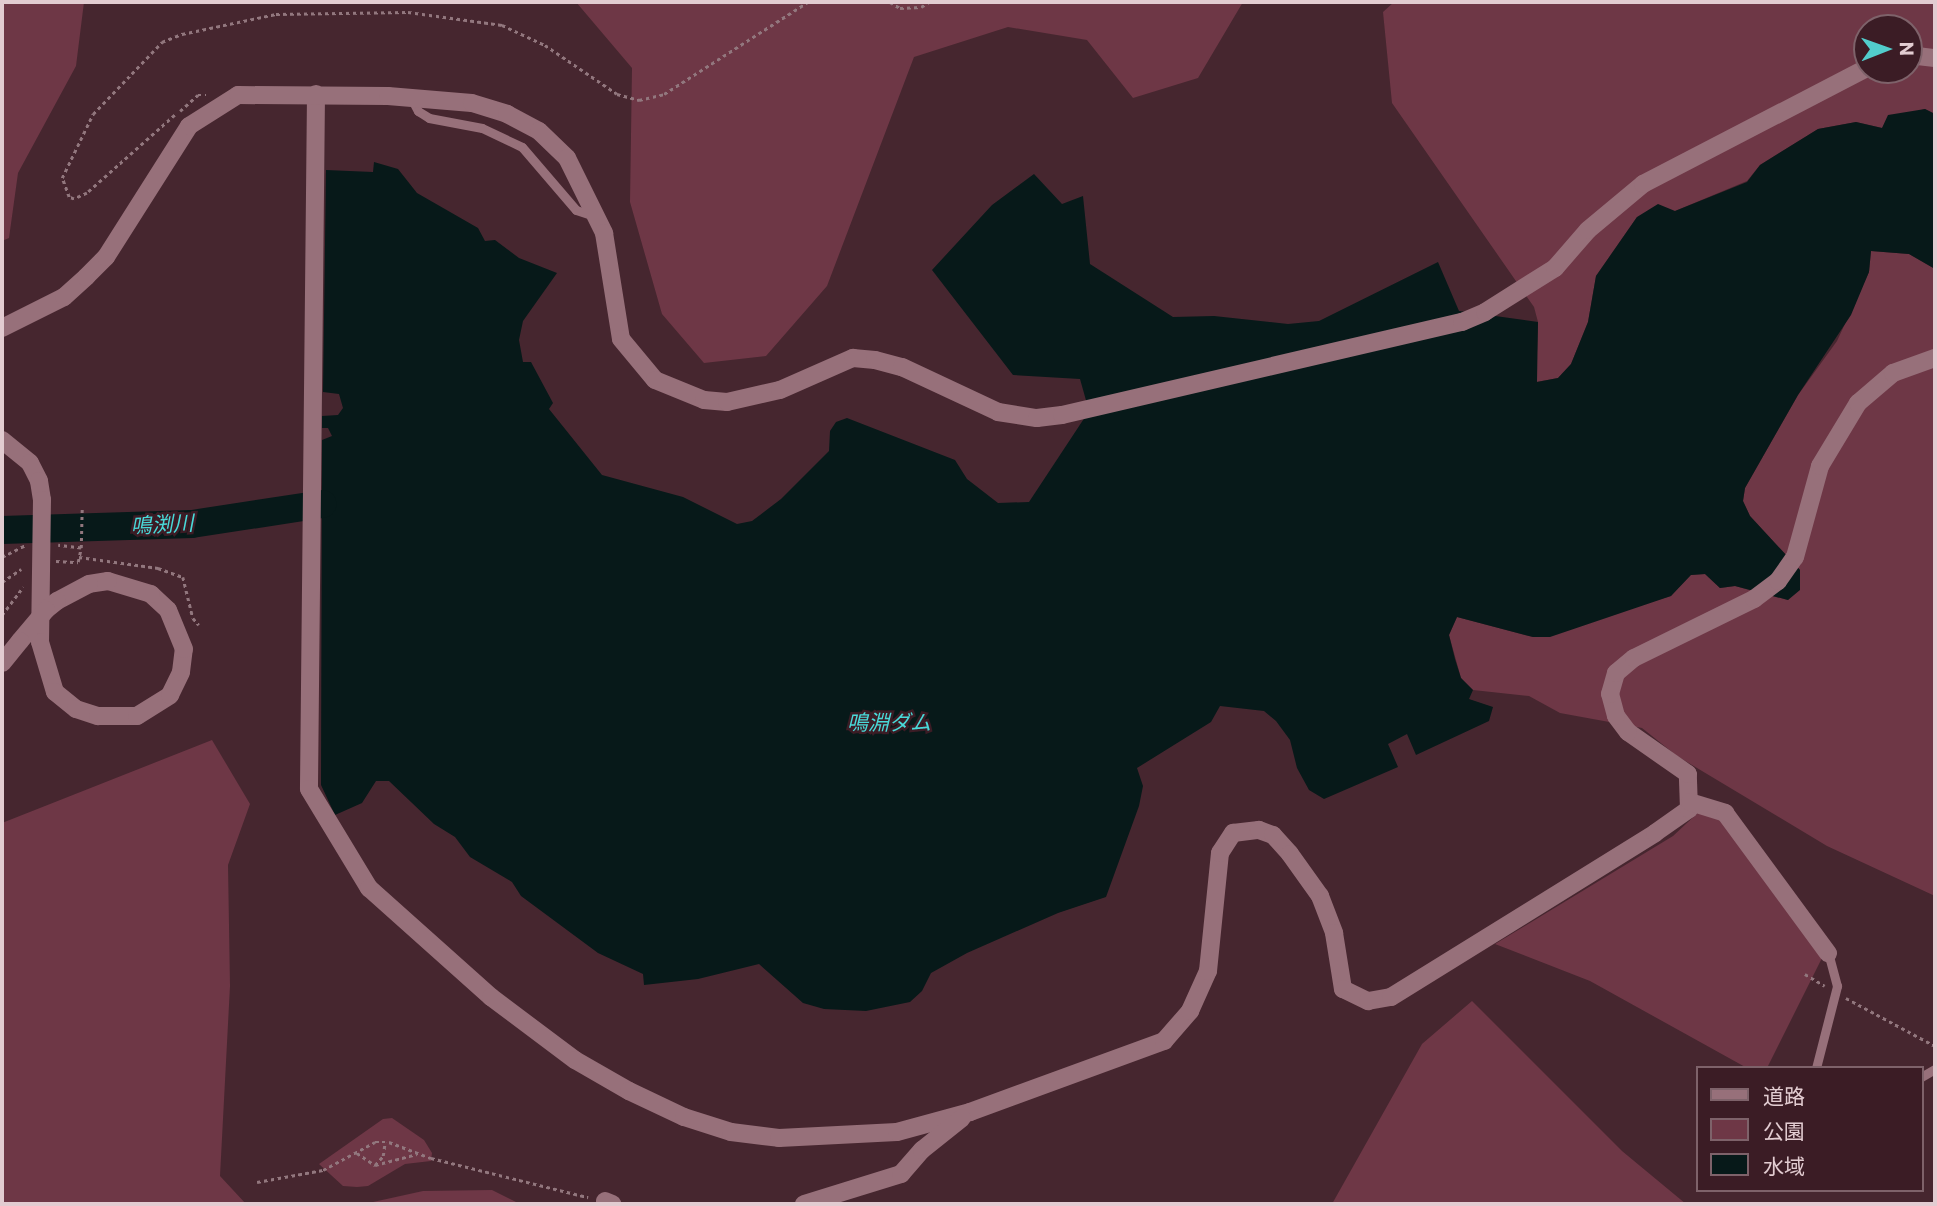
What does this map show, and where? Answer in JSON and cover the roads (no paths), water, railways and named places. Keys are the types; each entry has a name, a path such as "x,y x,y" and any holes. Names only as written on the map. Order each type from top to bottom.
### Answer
{"street":[{"path":"2,328 64,297 86,277 106,257 189,126 234,97 316,94 472,103 507,114 538,131 567,158 597,217 611,262 611,291 621,339 656,380 704,400 747,400 853,358 875,360 902,367 998,412 1037,418 1102,407 1462,322 1555,268 1588,230 1643,184 1853,75"},
{"path":"316,94 308,780 315,802 369,888 491,998 575,1060 684,1117 731,1132 779,1139 897,1132 970,1112 1164,1041 1189,1011 1208,971 1220,853 1233,833 1259,830 1273,835 1290,854 1320,896 1334,933 1343,989 1368,1001 1391,997 1656,833 1689,809 1688,774 1679,764 1628,732 1616,716 1610,694 1616,673 1634,658 1754,599 1778,581 1795,557 1820,466 1858,403 1893,373 1935,358"},
{"path":"2,440 23,456 39,481 40,642 55,692 76,709 97,716 137,716 155,708 170,695 182,661 179,628 168,610 151,594 129,584 89,584 46,610 2,663"},
{"path":"1690,802 1725,813 1828,953"},
{"path":"804,1204 901,1174 922,1150 970,1112"}],"lane":[{"path":"411,98 418,111 429,118 482,128 522,147 576,210 597,217"},
{"path":"1817,1066 1837,986 1828,953"}],"water":[{"name":"鳴淵ダム","path":"1925,109 1935,114 1935,269 1909,254 1871,251 1869,272 1851,315 1798,395 1745,488 1743,501 1750,516 1800,570 1800,590 1788,600 1735,586 1720,588 1705,574 1691,575 1671,596 1550,637 1533,637 1457,617 1449,635 1455,659 1461,678 1473,690 1469,699 1493,707 1489,721 1416,755 1407,734 1388,744 1398,767 1324,799 1309,790 1297,768 1290,740 1276,721 1264,711 1220,706 1211,722 1137,768 1143,786 1139,806 1106,897 1058,913 967,953 931,973 922,991 910,1002 866,1011 824,1009 803,1003 759,964 698,979 644,985 643,974 598,953 521,896 512,882 470,857 455,837 434,824 389,781 376,781 362,803 335,815 321,785 322,440 332,436 328,428 322,428 322,416 338,415 343,408 339,394 323,392 326,170 373,172 374,162 398,169 417,193 478,228 485,241 495,240 519,258 557,273 523,321 519,340 523,362 531,362 553,403 549,409 602,475 683,497 737,524 752,521 781,499 829,451 830,431 836,422 847,418 955,460 967,479 998,503 1029,502 1089,411 1080,379 1013,375 932,270 992,205 1034,174 1062,204 1083,196 1090,264 1173,317 1214,316 1288,324 1319,321 1438,262 1459,311 1538,322 1537,382 1558,378 1571,364 1588,322 1596,276 1637,217 1658,204 1675,211 1747,182 1760,165 1818,129 1856,122 1882,128 1888,115"}],"waterway":[{"name":"鳴渕川","path":"2,530 192,524 322,504"}]}
